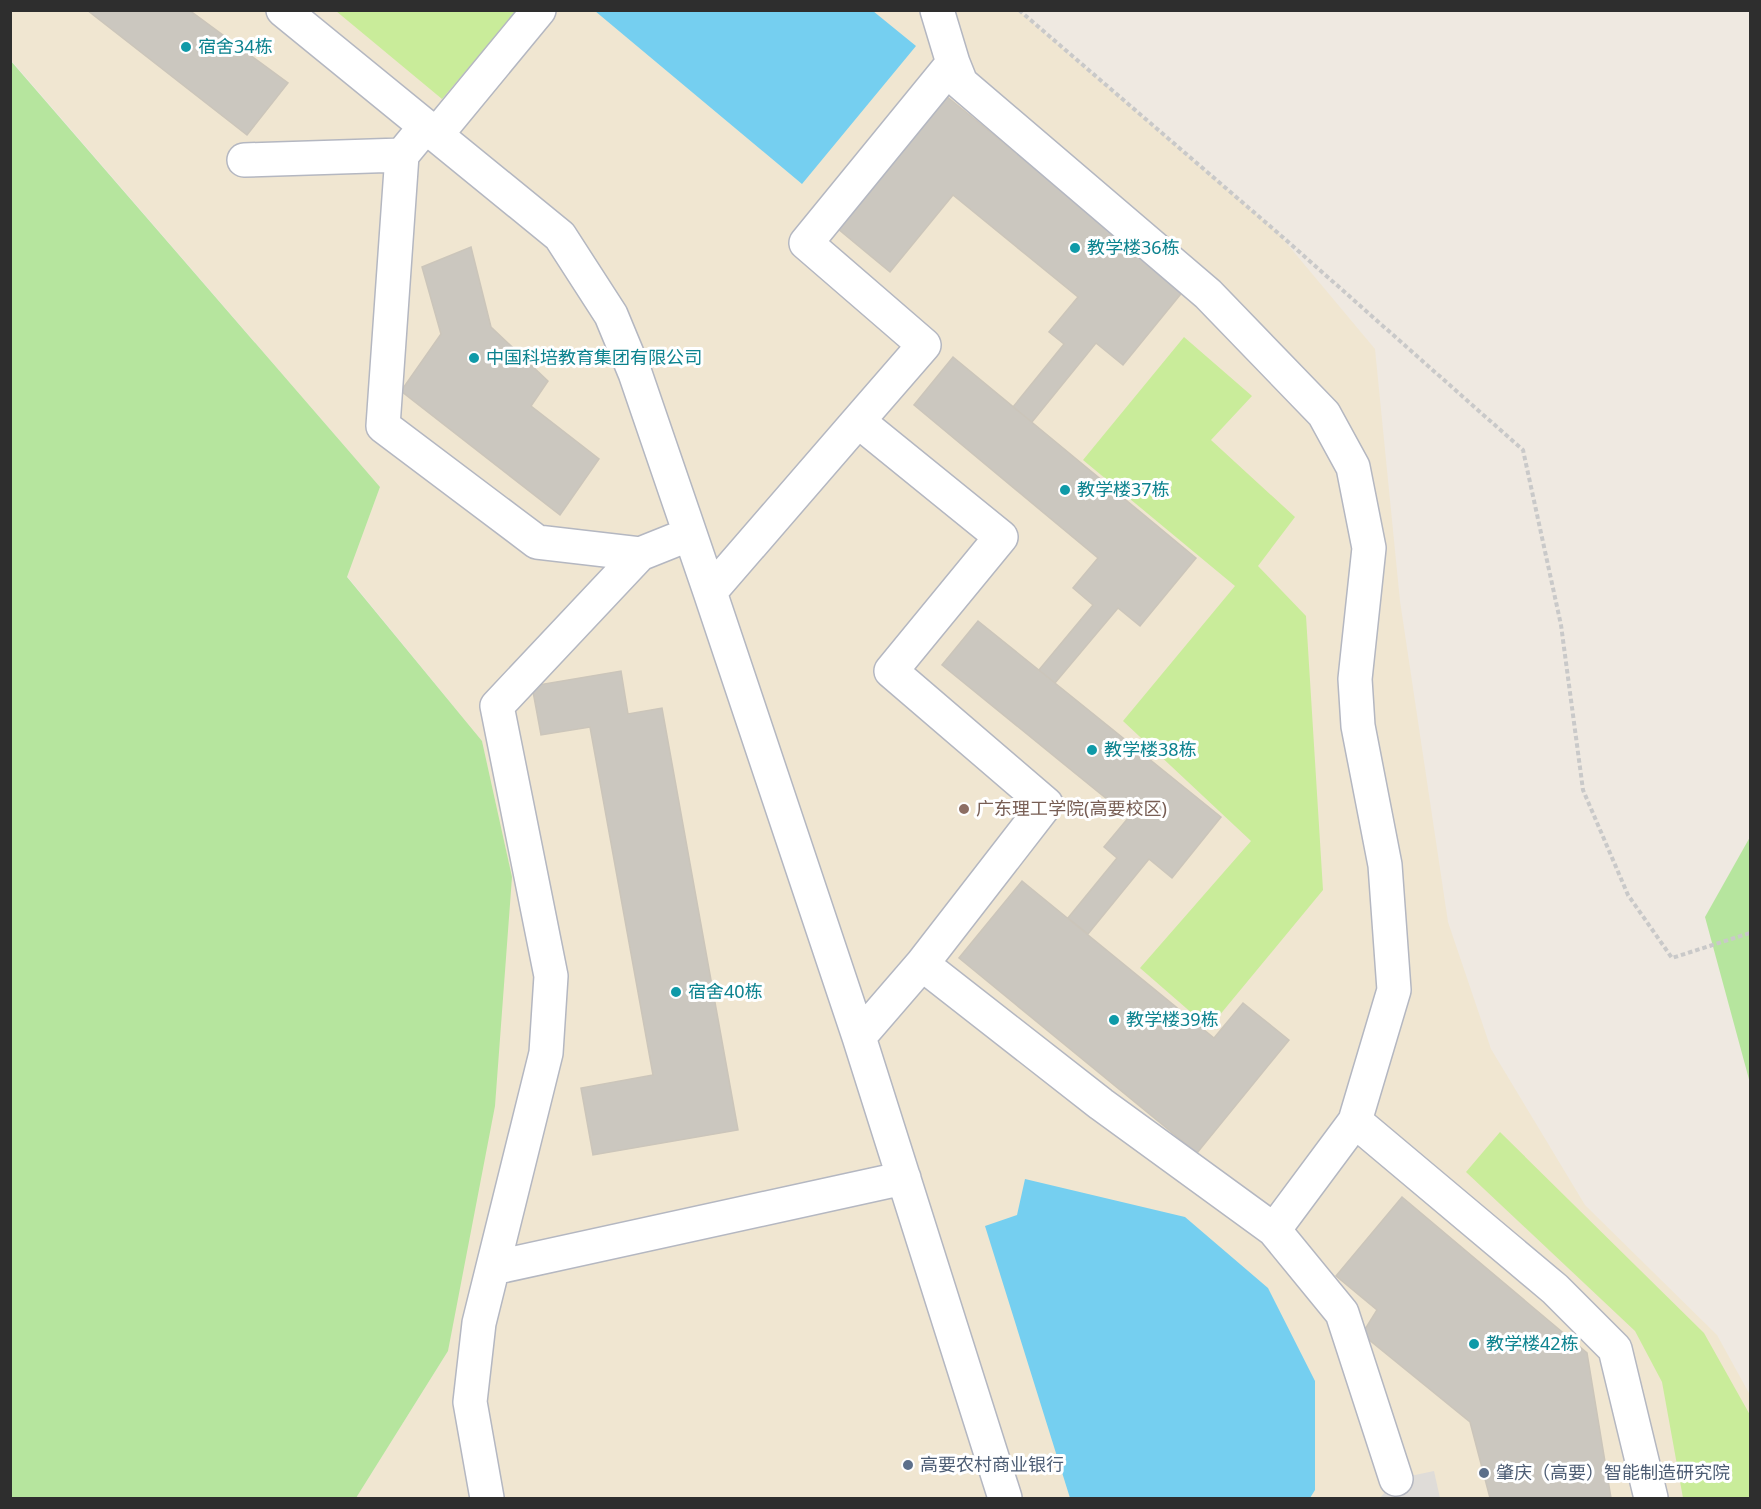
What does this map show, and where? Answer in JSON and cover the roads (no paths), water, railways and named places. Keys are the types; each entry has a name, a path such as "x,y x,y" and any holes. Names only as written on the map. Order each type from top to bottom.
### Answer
{"lane":[{"path":"283,10 560,236 579,262 611,315 635,373 859,1037 1005,1498"},
{"path":"244,160 402,155 431,131 539,10"},
{"path":"937,10 953,63 962,83 1208,294 1324,414 1353,467 1369,548 1355,679 1358,726 1385,865 1394,990 1355,1121 1274,1230"},
{"path":"710,592 924,345 806,243 953,63"},
{"path":"402,155 383,426 537,542 640,554"},
{"path":"858,422 1001,537 891,671 1046,804 922,964 859,1037"},
{"path":"488,1498 470,1402 479,1323 546,1053 550,976 497,706 640,554 690,534"},
{"path":"922,964 1101,1104 1274,1230 1342,1313 1396,1479"},
{"path":"1355,1121 1555,1289 1615,1350 1651,1498"},
{"path":"493,1268 904,1178"}],"water":[{"path":"595,11 873,11 916,46 802,184"},
{"path":"1025,1179 1185,1217 1268,1288 1315,1381 1315,1490 1310,1498 1070,1498 985,1226 1017,1215"}],"place":[{"name":"宿舍34栋","path":"186,47"},
{"name":"教学楼36栋","path":"1075,248"},
{"name":"中国科培教育集团有限公司","path":"474,358"},
{"name":"教学楼37栋","path":"1065,490"},
{"name":"教学楼38栋","path":"1092,750"},
{"name":"广东理工学院(高要校区)","path":"964,809"},
{"name":"宿舍40栋","path":"676,992"},
{"name":"教学楼39栋","path":"1114,1020"},
{"name":"教学楼42栋","path":"1474,1344"},
{"name":"高要农村商业银行","path":"908,1465"},
{"name":"肇庆（高要）智能制造研究院","path":"1484,1473"}]}
